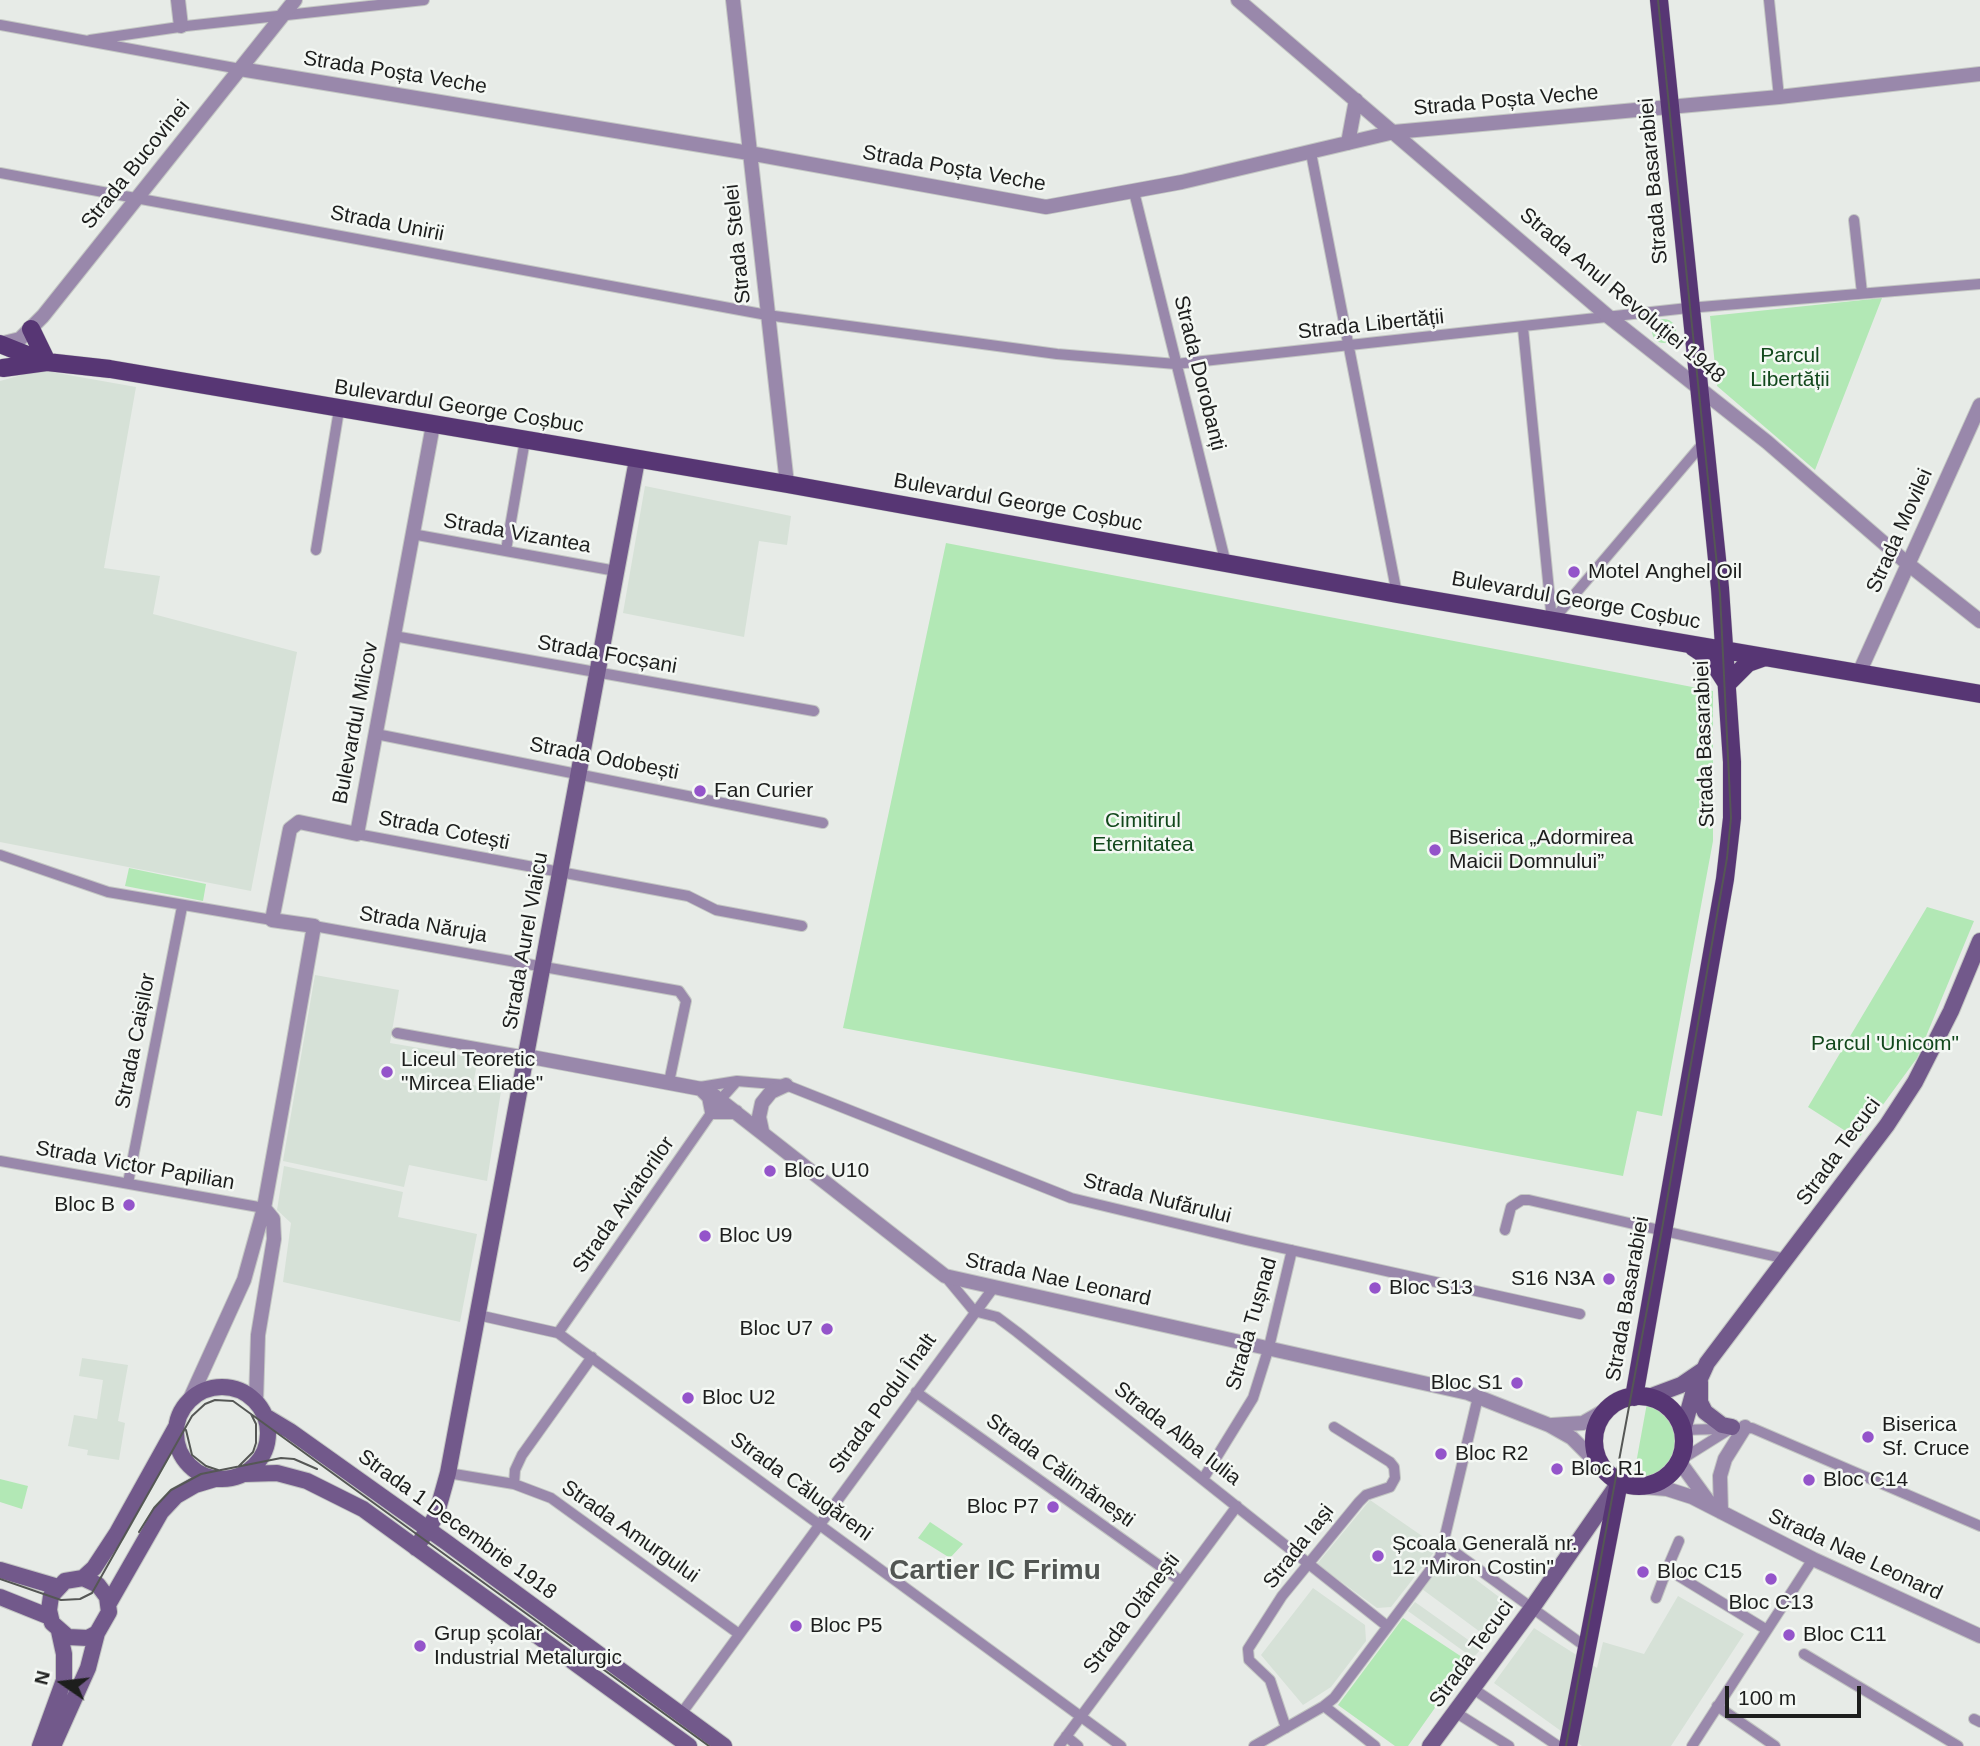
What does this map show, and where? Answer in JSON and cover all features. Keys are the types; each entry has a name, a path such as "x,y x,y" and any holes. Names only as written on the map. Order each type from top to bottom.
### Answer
{"main road":[{"name":"Strada Basarabiei","path":"1641,1397 1664,1230 1729,858 1732,762 1723,619 1659,0"},
{"path":"31,329 47,362"},
{"name":"Bulevardul George Coșbuc","path":"1,345 47,362 110,369 787,484 1226,564 1980,694"},
{"name":"Bulevardul George Coșbuc","path":"1,345 6,360 1,370"},
{"name":"Bulevardul George Coșbuc","path":"1,370 47,362"},
{"name":"Strada Aurel Vlaicu","path":"416,1548 436,1516 448,1473 595,673 637,460"},
{"path":"1687,643 1710,633 1723,619"},
{"path":"1687,643 1711,659 1727,684 1748,663 1765,657"},
{"name":"Strada Tecuci","path":"1682,1430 1703,1370 1887,1125 1915,1082 1951,1011 1980,942"},
{"path":"1703,1370 1699,1391 1705,1412 1722,1425 1739,1427"},
{"name":"Strada Tecuci","path":"1641,1397 1681,1385 1703,1370"},
{"path":"40,1746 64,1680 64,1654 59,1631 50,1617 51,1596 65,1581 83,1578 94,1568 117,1533 189,1401 207,1390 228,1388 248,1395 265,1416 268,1438 265,1450 244,1474 195,1485 176,1496 161,1512 109,1603 107,1620 97,1633 88,1668 53,1746"},
{"path":"1641,1397 1670,1409 1682,1430 1684,1441 1679,1461 1664,1479 1643,1486 1619,1482 1603,1469 1597,1457 1595,1430 1609,1408 1641,1397"},
{"name":"Strada 1 Decembrie 1918","path":"265,1416 428,1530 724,1746"},
{"path":"177,1425 178,1444 186,1461 201,1474 215,1479"},
{"name":"Strada 1 Decembrie 1918","path":"244,1474 277,1473 334,1492 416,1548 689,1746"},
{"path":"1568,1746 1619,1482"},
{"name":"Strada Tecuci","path":"1430,1746 1532,1608 1619,1482"},
{"path":"0,1570 58,1587"},
{"path":"83,1578 98,1585 109,1603"},
{"path":"0,1597 50,1617"},
{"path":"59,1631 78,1639 97,1633"}],"street":[{"path":"178,0 181,26"},
{"name":"Strada Bucovinei","path":"1,345 20,339 31,329 295,0"},
{"path":"90,40 181,26 424,0"},
{"name":"Strada Stelei","path":"733,0 787,484"},
{"name":"Strada Anul Revoluției 1948","path":"1238,0 1609,317 1699,387 1908,564 1980,621"},
{"path":"1769,0 1779,97"},
{"name":"Strada Poșta Veche","path":"0,25 240,69 749,153 1046,207 1133,192 1394,132 1779,97 1980,74"},
{"path":"1348,143 1356,100"},
{"path":"1311,153 1397,594"},
{"name":"Strada Unirii","path":"0,173 767,315"},
{"name":"Strada Dorobanți","path":"1133,192 1226,564"},
{"path":"1854,220 1862,293"},
{"name":"Strada Libertății","path":"767,315 1057,354 1176,364 1689,308 1980,284"},
{"path":"1523,328 1552,621"},
{"name":"Strada Movilei","path":"1859,673 1980,405"},
{"path":"316,550 339,410"},
{"name":"Bulevardul Milcov","path":"272,920 293,824 357,834 433,425"},
{"path":"506,550 526,440"},
{"path":"1552,621 1705,441"},
{"name":"Strada Vizantea","path":"412,534 615,571"},
{"name":"Strada Focșani","path":"394,636 814,711"},
{"name":"Strada Odobești","path":"376,734 578,772 823,824"},
{"name":"Strada Cotești","path":"357,834 688,897 716,910 802,926"},
{"path":"0,855 108,892 182,907 314,926 264,1208 244,1280 189,1401"},
{"name":"Strada Caișilor","path":"128,1183 182,907"},
{"name":"Strada Năruja","path":"314,926 543,965 682,993 686,1001 670,1082"},
{"path":"397,1033 526,1056"},
{"name":"Strada Nae Leonard","path":"526,1056 699,1087 738,1112 946,1276 1269,1347 1478,1397 1549,1426 1583,1447 1603,1469"},
{"path":"721,1099 737,1081"},
{"name":"Strada Nufărului","path":"699,1087 737,1081 786,1085 1071,1198 1580,1314"},
{"path":"762,1131 759,1117 762,1102 771,1091 786,1085"},
{"path":"699,1087 709,1097 712,1112 738,1112"},
{"name":"Strada Aviatorilor","path":"558,1333 721,1099"},
{"name":"Strada Victor Papilian","path":"0,1161 264,1208"},
{"path":"1505,1230 1511,1207 1522,1200 1786,1259"},
{"path":"256,1402 258,1335 274,1239 272,1219 264,1208"},
{"name":"Strada Tușnad","path":"1203,1479 1253,1398 1269,1347 1292,1250"},
{"path":"946,1276 974,1311"},
{"name":"Strada Podul Înalt","path":"681,1714 994,1287"},
{"name":"Strada Alba Iulia","path":"974,1311 998,1317 1387,1626"},
{"name":"Strada Călugăreni","path":"478,1315 558,1333 1082,1714 1121,1746"},
{"path":"514,1484 515,1470 522,1455 592,1357"},
{"name":"Strada Călimănești","path":"916,1392 1181,1581"},
{"path":"1254,1746 1324,1706 1440,1557 1478,1397"},
{"name":"Strada Nae Leonard","path":"1549,1426 1583,1423 1609,1408"},
{"name":"Strada Iași","path":"1286,1728 1270,1680 1249,1660 1248,1649 1309,1563 1366,1495 1382,1492 1395,1478 1394,1467 1390,1462 1334,1427"},
{"path":"1679,1461 1739,1427"},
{"path":"1717,1510 1723,1467 1739,1427"},
{"path":"1682,1430 1739,1427 1980,1526"},
{"name":"Strada Nae Leonard","path":"1679,1461 1717,1510"},
{"name":"Strada Amurgului","path":"448,1473 514,1484 551,1498 580,1516 739,1634"},
{"name":"Strada Nae Leonard","path":"1643,1486 1675,1491 1813,1559 1980,1636"},
{"name":"Strada Olănești","path":"1062,1741 1237,1506"},
{"path":"1656,1598 1679,1541"},
{"path":"1444,1545 1586,1647"},
{"path":"1692,1746 1813,1559"},
{"path":"1667,1569 1767,1630"},
{"path":"1804,1654 1958,1746"},
{"path":"1472,1688 1558,1746"},
{"path":"1324,1706 1376,1746"},
{"path":"1717,1706 1775,1746"},
{"path":"1455,1712 1509,1746"},
{"path":"1062,1741 1078,1746"}],"shaded area":[{"path":"40,370 136,387 104,568 160,576 153,614 297,652 251,891 0,842 0,381"},
{"path":"645,486 791,516 787,545 759,541 744,637 623,613"},
{"name":"Liceul Teoretic \"Mircea Eliade\"","path":"315,975 399,990 390,1043 478,1058 473,1085 501,1091 487,1181 409,1165 404,1187 283,1161"},
{"path":"284,1166 403,1192 398,1217 477,1234 460,1322 283,1282 291,1223 277,1210"},
{"path":"82,1358 128,1365 118,1421 125,1423 119,1460 87,1455 88,1450 68,1446 74,1415 97,1419 103,1380 79,1376"},
{"name":"Școala Generală nr. 12 \"Miron Costin\"","path":"1370,1500 1438,1547 1391,1607 1377,1608 1317,1564"},
{"path":"1446,1557 1511,1606 1487,1637 1422,1589"},
{"name":"Școala Generală nr. 12 \"Miron Costin\"","path":"1313,1588 1365,1625 1366,1641 1331,1687 1303,1705 1261,1655"},
{"path":"1678,1596 1744,1634 1671,1746 1582,1746 1494,1683 1534,1628 1597,1668 1603,1642 1644,1654"},
{"path":"1415,1602 1481,1649 1473,1658 1408,1611"}],"green space":[{"name":"Parcul Libertății","path":"1882,298 1815,470 1717,386 1710,316"},
{"path":"1664,319 1673,322 1676,331 1673,340 1664,343 1655,340 1652,331 1655,322"},
{"name":"Cimitirul Eternitatea","path":"946,543 1713,691 1713,841 1662,1116 1637,1111 1623,1176 843,1028"},
{"path":"129,868 206,884 203,901 125,886"},
{"name":"Parcul 'Unicom\"","path":"1927,907 1974,921 1917,1058 1858,1139 1808,1107"},
{"path":"1647,1403 1671,1417 1677,1445 1664,1471 1648,1479 1633,1480"},
{"path":"0,1479 28,1486 22,1509 0,1502"},
{"path":"930,1522 963,1544 950,1558 918,1538"},
{"path":"1403,1618 1468,1661 1408,1746 1395,1746 1338,1705"}],"tram line":[{"path":"1566,1746 1662,1229 1727,858 1731,818 1720,594 1658,0"},
{"path":"0,1579 61,1600 80,1599 92,1593 192,1416 205,1404 215,1400 233,1401 709,1746"},
{"path":"239,1466 253,1452 256,1443 256,1424 251,1414"},
{"path":"186,1430 192,1455 206,1466 218,1470"},
{"path":"139,1532 154,1508 171,1490 201,1474 281,1458 294,1459 317,1469"}],"place":[{"name":"Motel Anghel Oil","path":"1574,572"},
{"name":"Fan Curier","path":"700,791"},
{"name":"Biserica „Adormirea Maicii Domnului”","path":"1435,850"},
{"name":"Liceul Teoretic \"Mircea Eliade\"","path":"387,1072"},
{"name":"Bloc U10","path":"770,1171"},
{"name":"Bloc B","path":"129,1205"},
{"name":"Bloc U9","path":"705,1236"},
{"name":"S16 N3A","path":"1609,1279"},
{"name":"Bloc S13","path":"1375,1288"},
{"name":"Bloc U7","path":"827,1329"},
{"name":"Bloc S1","path":"1517,1383"},
{"name":"Bloc U2","path":"688,1398"},
{"name":"Biserica Sf. Cruce","path":"1868,1437"},
{"name":"Bloc R2","path":"1441,1454"},
{"name":"Bloc R1","path":"1557,1469"},
{"name":"Bloc C14","path":"1809,1480"},
{"name":"Bloc P7","path":"1053,1507"},
{"name":"Școala Generală nr. 12 \"Miron Costin\"","path":"1378,1556"},
{"name":"Bloc C15","path":"1643,1572"},
{"name":"Bloc C13","path":"1771,1579"},
{"name":"Bloc P5","path":"796,1626"},
{"name":"Bloc C11","path":"1789,1635"},
{"name":"Grup școlar Industrial Metalurgic","path":"420,1646"}],"district":[{"name":"Cartier IC Frimu","path":"995,1571"}]}
